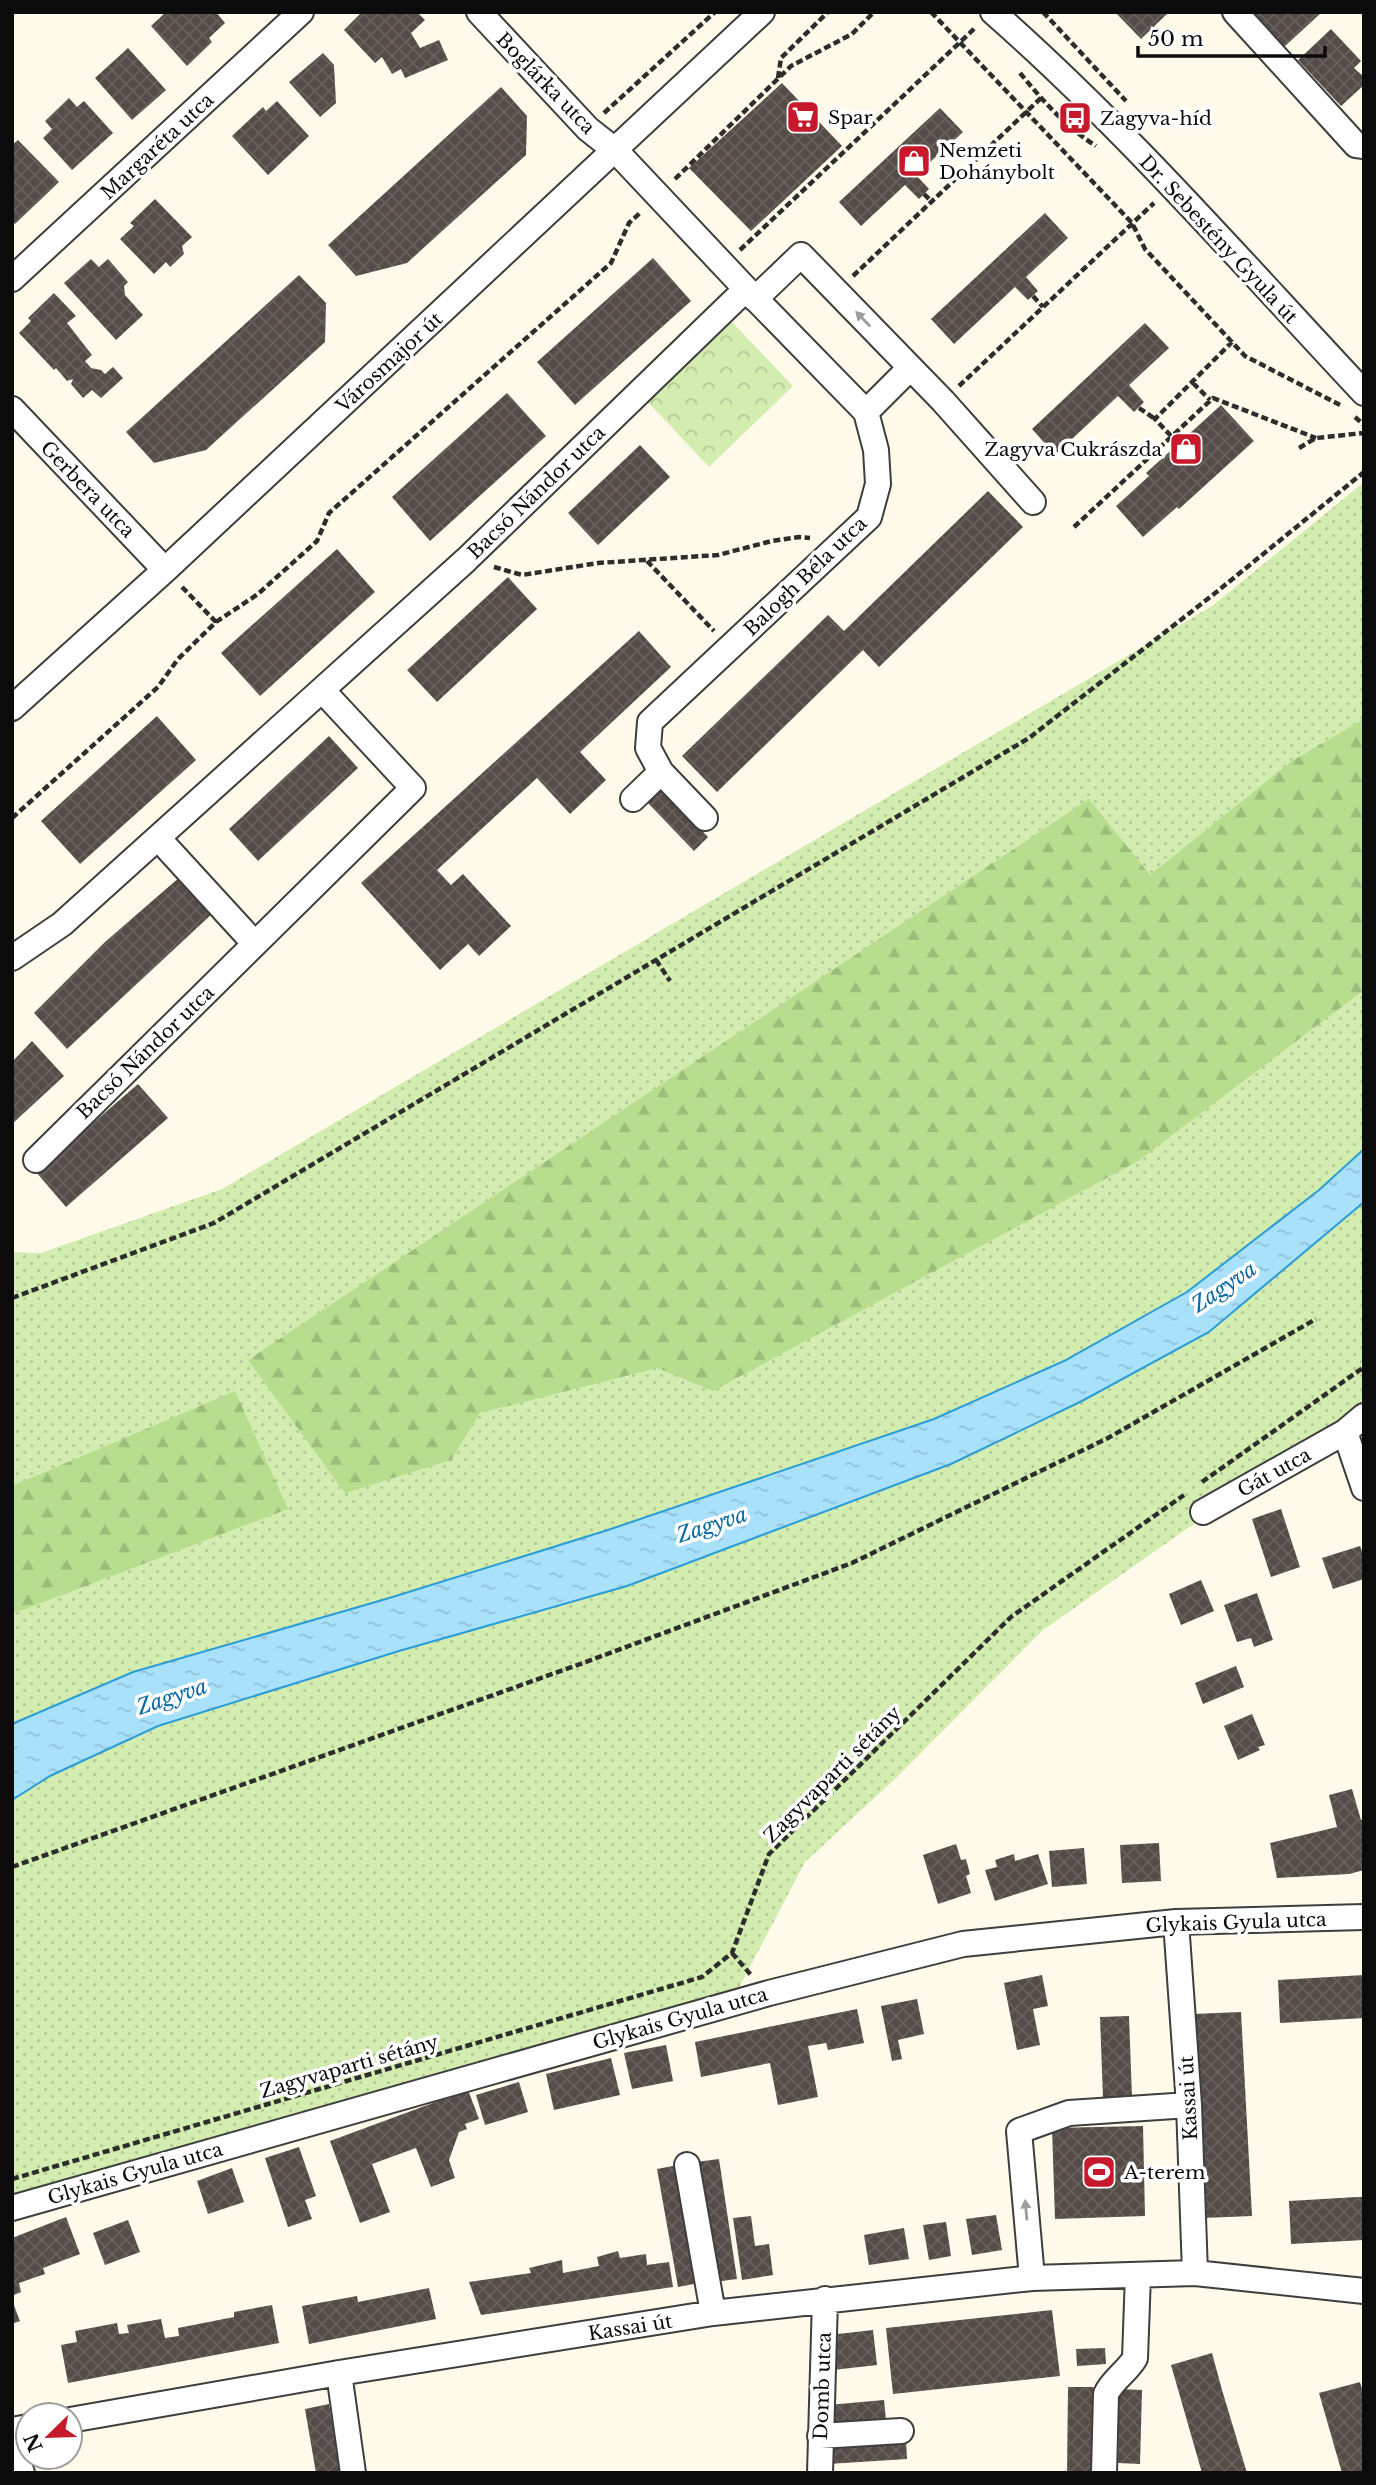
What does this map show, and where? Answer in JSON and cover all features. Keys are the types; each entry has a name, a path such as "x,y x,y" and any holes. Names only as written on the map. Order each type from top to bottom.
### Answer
{"street":[{"name":"Margaréta utca","path":"12,279 301,12"},
{"name":"Boglárka utca","path":"479,12 588,129 616,151"},
{"name":"Városmajor út","path":"12,708 616,151 762,12"},
{"path":"1235,12 1356,145 1364,146"},
{"name":"Dr. Sebestény Gyula út","path":"997,19 1070,84 1171,186 1364,393"},
{"name":"Balogh Béla utca","path":"616,151 750,294 866,412 876,450 878,484 869,517 650,722 648,748 661,772"},
{"name":"Bacsó Nándor utca","path":"12,958 62,924 158,838 466,560 750,294 801,256 836,292"},
{"path":"836,292 943,401 1033,502"},
{"path":"866,412 910,368"},
{"name":"Gerbera utca","path":"12,408 165,569"},
{"name":"Bacsó Nándor utca","path":"36,1160 414,788 322,690"},
{"path":"634,799 661,772 705,818"},
{"path":"158,838 255,944"},
{"name":"Gát utca","path":"1203,1512 1345,1432 1364,1416"},
{"path":"1345,1432 1364,1488"},
{"name":"Glykais Gyula utca","path":"12,2208 769,1993 963,1944 1176,1922 1364,1917"},
{"name":"Kassai út","path":"1176,1922 1189,2105 1195,2273"},
{"path":"1032,2277 1019,2131 1069,2113 1189,2105"},
{"path":"687,2165 713,2313"},
{"name":"Kassai út","path":"84,2418 339,2373 713,2313 1032,2277 1195,2273 1364,2291"},
{"path":"1104,2473 1106,2394 1111,2384 1130,2367 1135,2358 1138,2275"},
{"name":"Domb utca","path":"820,2473 825,2300"},
{"path":"339,2373 353,2473"},
{"path":"820,2436 901,2431"},
{"path":"12,2446 22,2473"}],"path":[{"path":"588,129 715,12"},
{"path":"778,79 781,58 828,12"},
{"path":"12,818 158,687 178,659 216,622 258,594 317,541 329,513 611,263 629,223 790,66 852,34 874,12"},
{"path":"931,12 1132,223 1144,249 1245,356 1347,409 1364,425"},
{"path":"724,266 961,43 997,19"},
{"path":"836,292 1041,99"},
{"path":"924,194 931,201"},
{"path":"943,401 1155,201"},
{"path":"1033,296 1044,307"},
{"path":"1155,419 1232,342"},
{"path":"1193,383 1210,400"},
{"path":"1074,527 1213,398 1316,439"},
{"path":"1139,408 1155,419 1171,436"},
{"path":"1299,448 1316,439 1364,433"},
{"path":"12,1298 214,1223 1029,738 1214,594 1364,472"},
{"path":"466,560 522,575 598,563 718,555 799,537 820,540 832,552"},
{"path":"646,561 730,648"},
{"path":"165,569 216,622"},
{"path":"656,960 670,981"},
{"path":"12,1867 570,1668 852,1563 1108,1438 1316,1320"},
{"name":"Zagyvaparti sétány","path":"12,2179 702,1978 732,1953 769,1854 1011,1618 1364,1367"}],"green space":[{"path":"731,321 793,386 709,467 647,401"},
{"path":"1364,482 1364,1404 1043,1630 895,1779 805,1862 735,1995 12,2216 12,1252 41,1253 222,1189 1212,606"},
{"path":"1364,719 1364,990 1138,1161 713,1391 657,1368 480,1413 451,1460 345,1493 248,1360 1089,799 1150,875 1292,761"},
{"path":"235,1391 288,1509 12,1614 12,1486"}],"water":[{"name":"Zagyva","path":"1364,1149 1364,1202 1209,1332 1082,1401 951,1464 627,1586 399,1651 158,1726 50,1776 12,1800 12,1724 133,1672 386,1599 608,1530 934,1419 1064,1361 1187,1292 1319,1190"}],"building":[{"path":"166,12 216,12 225,23 209,38 212,42 187,66 151,26"},
{"path":"362,12 417,12 425,20 411,33 420,48 439,40 448,60 405,78 401,69 392,74 382,57 375,63 344,30"},
{"path":"1115,12 1169,12 1141,39"},
{"path":"1250,12 1322,12 1283,48"},
{"path":"1331,29 1361,61 1354,68 1364,77 1364,85 1341,106 1298,60"},
{"path":"128,48 166,90 132,120 95,78"},
{"path":"323,53 334,65 336,103 320,117 289,82"},
{"path":"782,83 842,146 751,231 689,168"},
{"path":"501,87 527,116 526,155 407,263 356,276 328,245"},
{"path":"69,98 77,107 84,101 113,133 72,170 43,138 52,129 45,121"},
{"path":"277,101 309,136 268,175 232,136 263,107 266,111"},
{"path":"940,108 963,132 916,175 929,189 919,199 905,185 861,226 839,202"},
{"path":"18,140 59,182 15,224 12,221 12,145"},
{"path":"155,199 192,237 182,246 184,254 170,267 166,262 154,274 120,239 134,226 130,223"},
{"path":"1045,213 1068,238 1026,277 1038,291 1028,300 1015,287 954,344 931,319"},
{"path":"653,258 691,301 575,405 537,362"},
{"path":"91,259 99,267 108,259 128,282 124,286 125,295 143,315 116,340 64,283"},
{"path":"299,275 326,303 325,342 206,450 154,463 126,432"},
{"path":"54,293 76,316 67,323 92,355 85,361 91,368 101,370 105,374 113,367 123,378 101,398 92,390 83,398 71,384 73,379 67,381 56,368 54,370 19,333 31,321 28,318"},
{"path":"1145,323 1169,348 1129,385 1144,402 1134,412 1118,396 1055,455 1032,429"},
{"path":"507,393 546,436 430,541 392,497"},
{"path":"1221,405 1254,441 1179,509 1177,507 1143,537 1116,506 1149,476 1146,473"},
{"path":"640,445 670,477 598,545 568,513"},
{"path":"988,491 1023,527 879,667 863,650 717,792 682,756 828,615 844,631"},
{"path":"337,549 375,592 260,696 221,653"},
{"path":"508,577 537,609 437,702 407,670"},
{"path":"639,631 671,667 580,752 606,780 570,814 537,778 437,870 451,885 463,874 511,926 479,956 468,944 440,970 361,883"},
{"path":"157,716 196,760 80,864 41,821"},
{"path":"329,736 358,768 258,861 229,829"},
{"path":"659,786 708,837 694,851 645,800"},
{"path":"181,876 214,912 67,1049 34,1013 105,942"},
{"path":"32,1041 64,1076 12,1124 12,1062"},
{"path":"138,1084 168,1118 66,1207 36,1172"},
{"path":"1281,1509 1300,1567 1271,1577 1252,1519"},
{"path":"1360,1546 1364,1556 1364,1579 1333,1589 1322,1558"},
{"path":"1201,1580 1214,1611 1181,1625 1169,1594"},
{"path":"1257,1593 1273,1640 1254,1647 1251,1638 1237,1642 1224,1605"},
{"path":"1236,1666 1244,1687 1203,1704 1195,1683"},
{"path":"1252,1714 1265,1745 1238,1760 1224,1726"},
{"path":"1352,1789 1361,1820 1364,1820 1364,1870 1349,1874 1277,1878 1270,1843 1337,1827 1329,1795"},
{"path":"1159,1843 1161,1881 1122,1883 1120,1845"},
{"path":"956,1844 961,1860 966,1859 970,1874 966,1876 971,1893 938,1904 923,1855"},
{"path":"1084,1848 1087,1884 1052,1887 1049,1851"},
{"path":"1014,1854 1015,1861 1038,1854 1048,1884 995,1901 985,1870 997,1867 995,1860"},
{"path":"1042,1975 1048,2006 1033,2009 1040,2045 1017,2050 1004,1983"},
{"path":"1364,1975 1364,2018 1280,2023 1278,1980"},
{"path":"917,1999 924,2034 898,2040 902,2059 892,2061 881,2006"},
{"path":"857,2009 864,2043 828,2050 826,2043 808,2046 818,2097 778,2105 770,2063 701,2077 695,2042"},
{"path":"1241,2012 1252,2216 1203,2218 1193,2014"},
{"path":"1129,2016 1132,2097 1103,2098 1100,2017"},
{"path":"666,2045 673,2081 632,2089 624,2053"},
{"path":"611,2058 620,2095 554,2110 546,2074"},
{"path":"519,2082 528,2112 485,2125 476,2095"},
{"path":"468,2090 479,2119 465,2124 467,2129 459,2132 449,2160 455,2178 431,2187 416,2148 372,2164 390,2212 360,2223 330,2141"},
{"name":"A-terem","path":"1143,2126 1145,2216 1055,2219 1052,2128"},
{"path":"299,2147 316,2196 305,2200 312,2219 288,2227 265,2158"},
{"path":"719,2159 737,2279 714,2282 696,2162"},
{"path":"678,2165 699,2283 678,2287 657,2169"},
{"path":"232,2168 244,2202 208,2214 197,2181"},
{"path":"1364,2197 1364,2240 1291,2244 1289,2201"},
{"path":"996,2215 1002,2250 972,2255 966,2219"},
{"path":"751,2216 755,2246 769,2244 773,2275 742,2280 733,2218"},
{"path":"66,2217 80,2254 43,2268 45,2274 19,2283 21,2292 12,2296 12,2238"},
{"path":"128,2220 140,2252 105,2265 93,2233"},
{"path":"946,2222 951,2256 929,2260 923,2225"},
{"path":"904,2228 909,2259 869,2265 864,2235"},
{"path":"618,2251 620,2258 646,2254 647,2265 669,2262 673,2287 481,2315 469,2282 531,2273 529,2268 562,2260 563,2273 599,2266 597,2257"},
{"path":"429,2288 436,2319 309,2344 302,2306 357,2296 358,2302"},
{"path":"12,2300 20,2321 12,2324"},
{"path":"272,2305 279,2343 68,2383 61,2345 77,2342 75,2331 117,2323 119,2334 129,2333 127,2325 161,2319 165,2338 179,2336 178,2328 234,2317 234,2312"},
{"path":"1052,2310 1060,2376 893,2394 886,2328"},
{"path":"873,2330 877,2365 833,2370 829,2335"},
{"path":"1105,2348 1106,2364 1077,2366 1076,2349"},
{"path":"1212,2353 1247,2473 1202,2473 1171,2365"},
{"path":"1360,2382 1364,2396 1364,2473 1342,2473 1319,2393"},
{"path":"1068,2387 1093,2387 1092,2473 1067,2473"},
{"path":"1119,2389 1142,2390 1140,2464 1118,2463"},
{"path":"884,2400 886,2420 830,2424 828,2405"},
{"path":"329,2404 341,2473 316,2473 305,2409"},
{"path":"906,2440 907,2459 828,2464 827,2445"}],"place":[{"name":"Spar","path":"803,117"},
{"name":"Zagyva-híd","path":"1075,118"},
{"name":"Nemzeti Dohánybolt","path":"914,161"},
{"name":"Zagyva Cukrászda","path":"1186,449"},
{"name":"A-terem","path":"1099,2172"}]}
